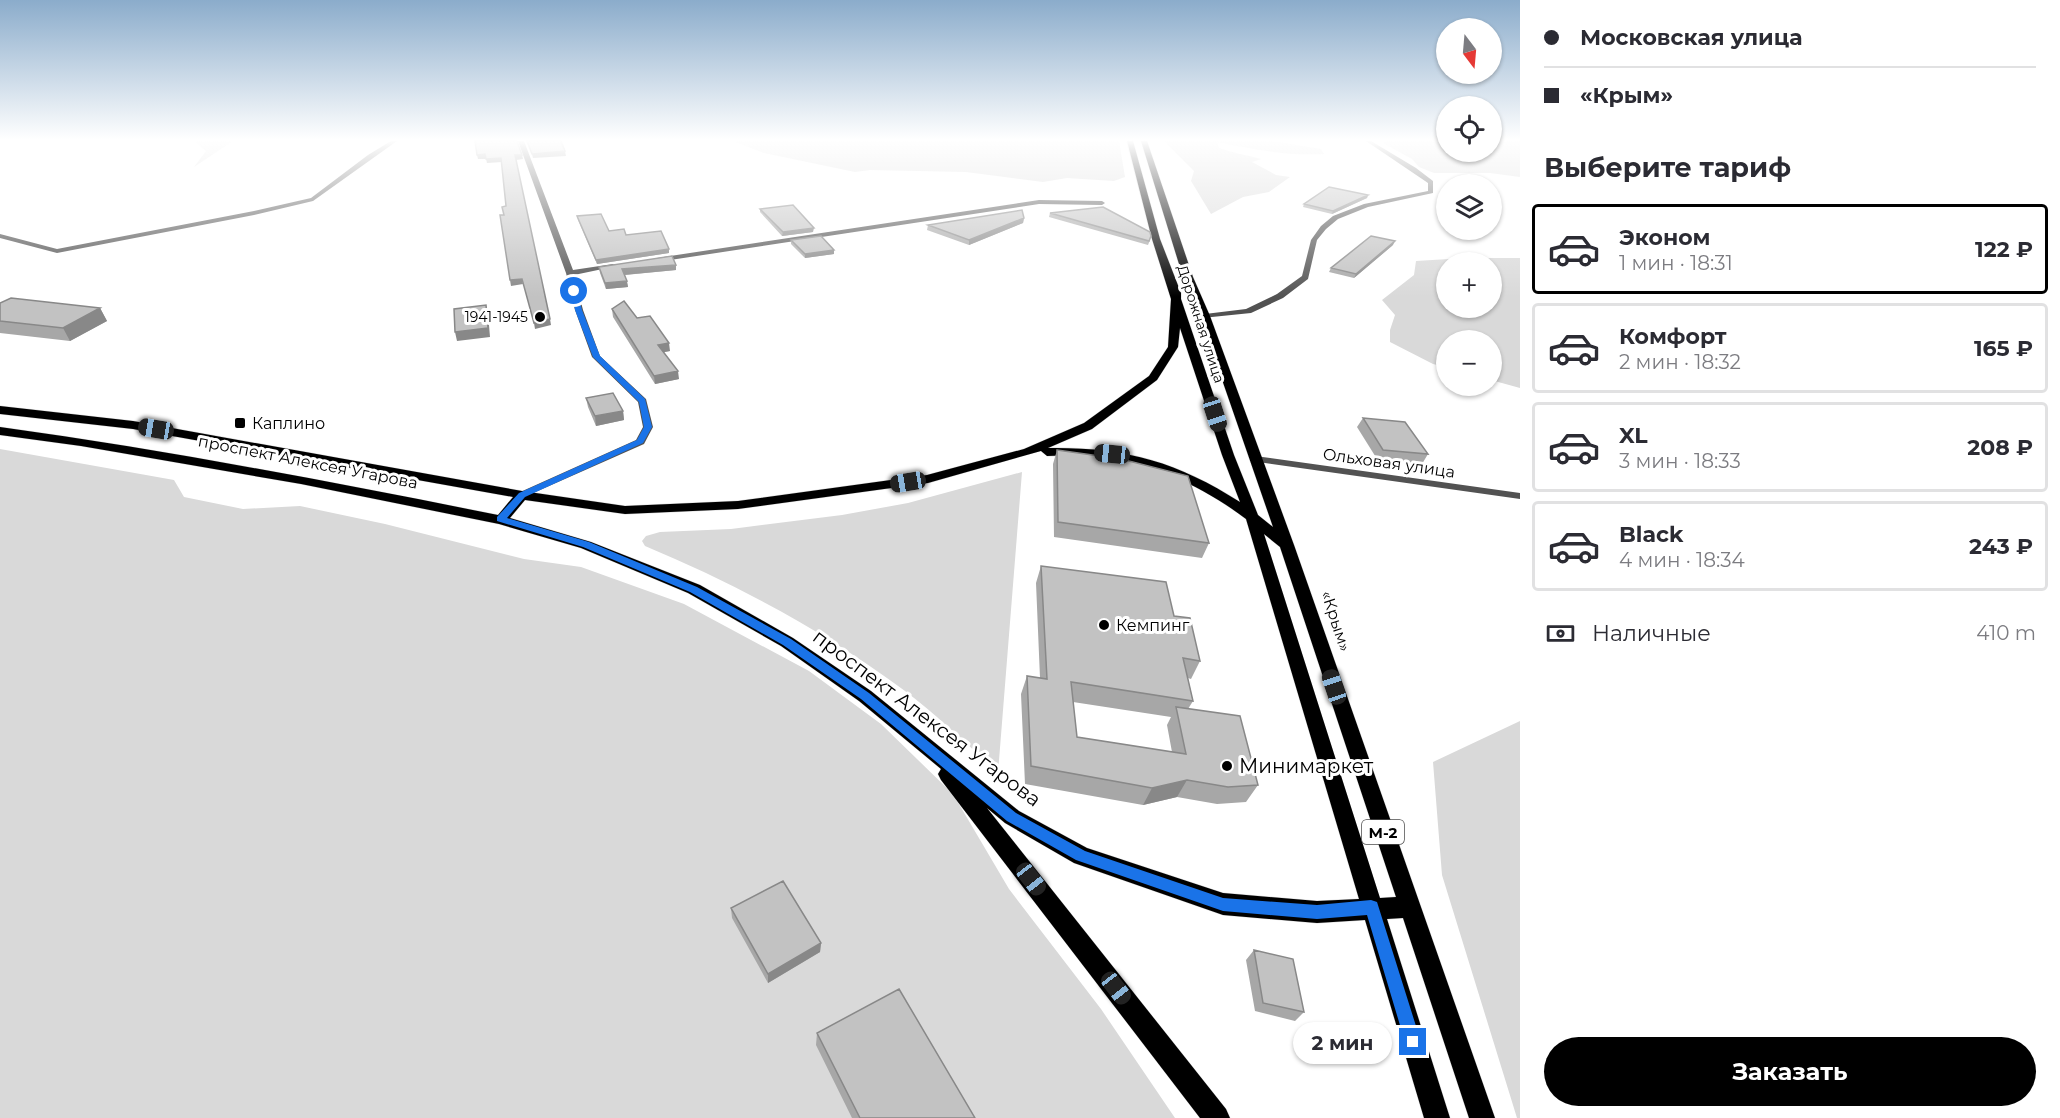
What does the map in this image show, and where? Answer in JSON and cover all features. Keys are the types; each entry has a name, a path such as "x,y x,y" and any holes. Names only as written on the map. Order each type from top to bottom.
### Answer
{"main road":[{"name":"Дорожная улица","path":"1144,193 1156,239 1176,293 1228,455 1251,514"},
{"name":"Дорожная улица","path":"1161,193 1188,277"},
{"name":"«Крым»","path":"1188,277 1205,316 1287,545 1482,1118"},
{"path":"1029,452 1088,426 1153,378 1173,347 1176,293"},
{"name":"проспект Алексея Угарова","path":"0,410 133,425 522,495 625,510 738,505 827,495 928,479 1029,452"},
{"name":"проспект Алексея Угарова","path":"0,432 81,442 289,478 501,519 586,544 694,589 787,642 865,696 931,753 1012,817 1081,856 1223,904 1317,912 1371,907 1409,907"},
{"path":"1029,452 1112,454 1157,466 1218,494 1251,514 1287,545"},
{"path":"501,519 522,495"},
{"name":"М-2","path":"1251,514 1437,1118"},
{"path":"931,753 1217,1118"}],"street":[{"path":"0,236 57,251 313,199 321,193"},
{"path":"522,495 640,442 648,427 643,401 596,357 579,310 570,273 540,193"},
{"path":"1205,316 1248,311 1280,296 1305,277 1313,241 1330,219 1368,204 1425,193"},
{"path":"653,260 1039,202 1102,202"},
{"path":"570,273 617,266"},
{"name":"Ольховая улица","path":"1255,459 1520,496"}],"shaded area":[{"path":"1198,193 1263,193 1243,197 1211,214"},
{"path":"1502,258 1520,258 1520,388 1502,383 1502,330 1436,330 1436,365 1390,342 1390,330 1395,315 1382,300 1414,275 1416,261 1436,260 1436,318 1502,318"},
{"path":"0,449 174,480 184,497 243,509 300,506 385,524 524,559 581,567 684,604 809,671 881,724 953,794 1009,889 1101,1009 1175,1118 0,1118"},
{"path":"1022,472 998,773 953,731 875,669 780,611 713,576 645,546 642,541 646,536 660,532 731,529 842,515 908,503"},
{"path":"1520,721 1520,1118 1517,1118 1442,875 1433,762"}],"building":[{"path":"505,193 523,193 550,319 534,323 522,279 510,280 500,215 504,215 502,207 506,206"},
{"path":"1320,193 1368,195 1333,211 1304,204"},
{"path":"793,205 814,228 783,232 760,209"},
{"path":"1103,207 1150,232 1149,241 1050,213"},
{"path":"1022,210 1024,218 969,240 928,225"},
{"path":"601,214 609,231 624,229 626,235 661,231 669,249 596,260 577,216"},
{"path":"821,236 834,250 805,254 791,240"},
{"path":"1371,236 1395,241 1356,274 1331,268"},
{"path":"672,256 676,265 622,269 627,281 605,283 599,267"},
{"path":"11,298 100,308 63,328 0,321 0,303"},
{"path":"624,301 637,318 650,316 669,343 658,345 678,371 654,376 612,309"},
{"path":"486,305 488,328 455,332 454,309"},
{"path":"613,393 623,411 595,416 586,398"},
{"path":"1363,418 1405,422 1428,454 1383,450"},
{"path":"1057,450 1121,459 1188,476 1209,543 1058,522"},
{"path":"1041,566 1166,582 1174,616 1190,618 1200,661 1183,658 1193,701 1071,682 1077,737 1186,754 1176,707 1240,716 1258,785 1228,787 1187,780 1152,788 1031,766 1027,676 1047,679"},
{"path":"783,881 821,943 768,974 731,908"},
{"path":"1254,950 1293,959 1304,1012 1263,1003"},
{"path":"899,989 975,1118 860,1118 817,1033"}],"place":[{"name":"1941-1945","path":"540,317"},
{"name":"Каплино","path":"240,423"},
{"name":"Кемпинг","path":"1104,625"},
{"name":"Минимаркет","path":"1227,766"}],"route":[{"path":"574,291 596,357 643,401 648,427 640,442 522,495 501,519 586,544 694,589 787,642 865,696 931,753 1012,817 1081,856 1223,904 1317,912 1371,907 1413,1042"}]}
